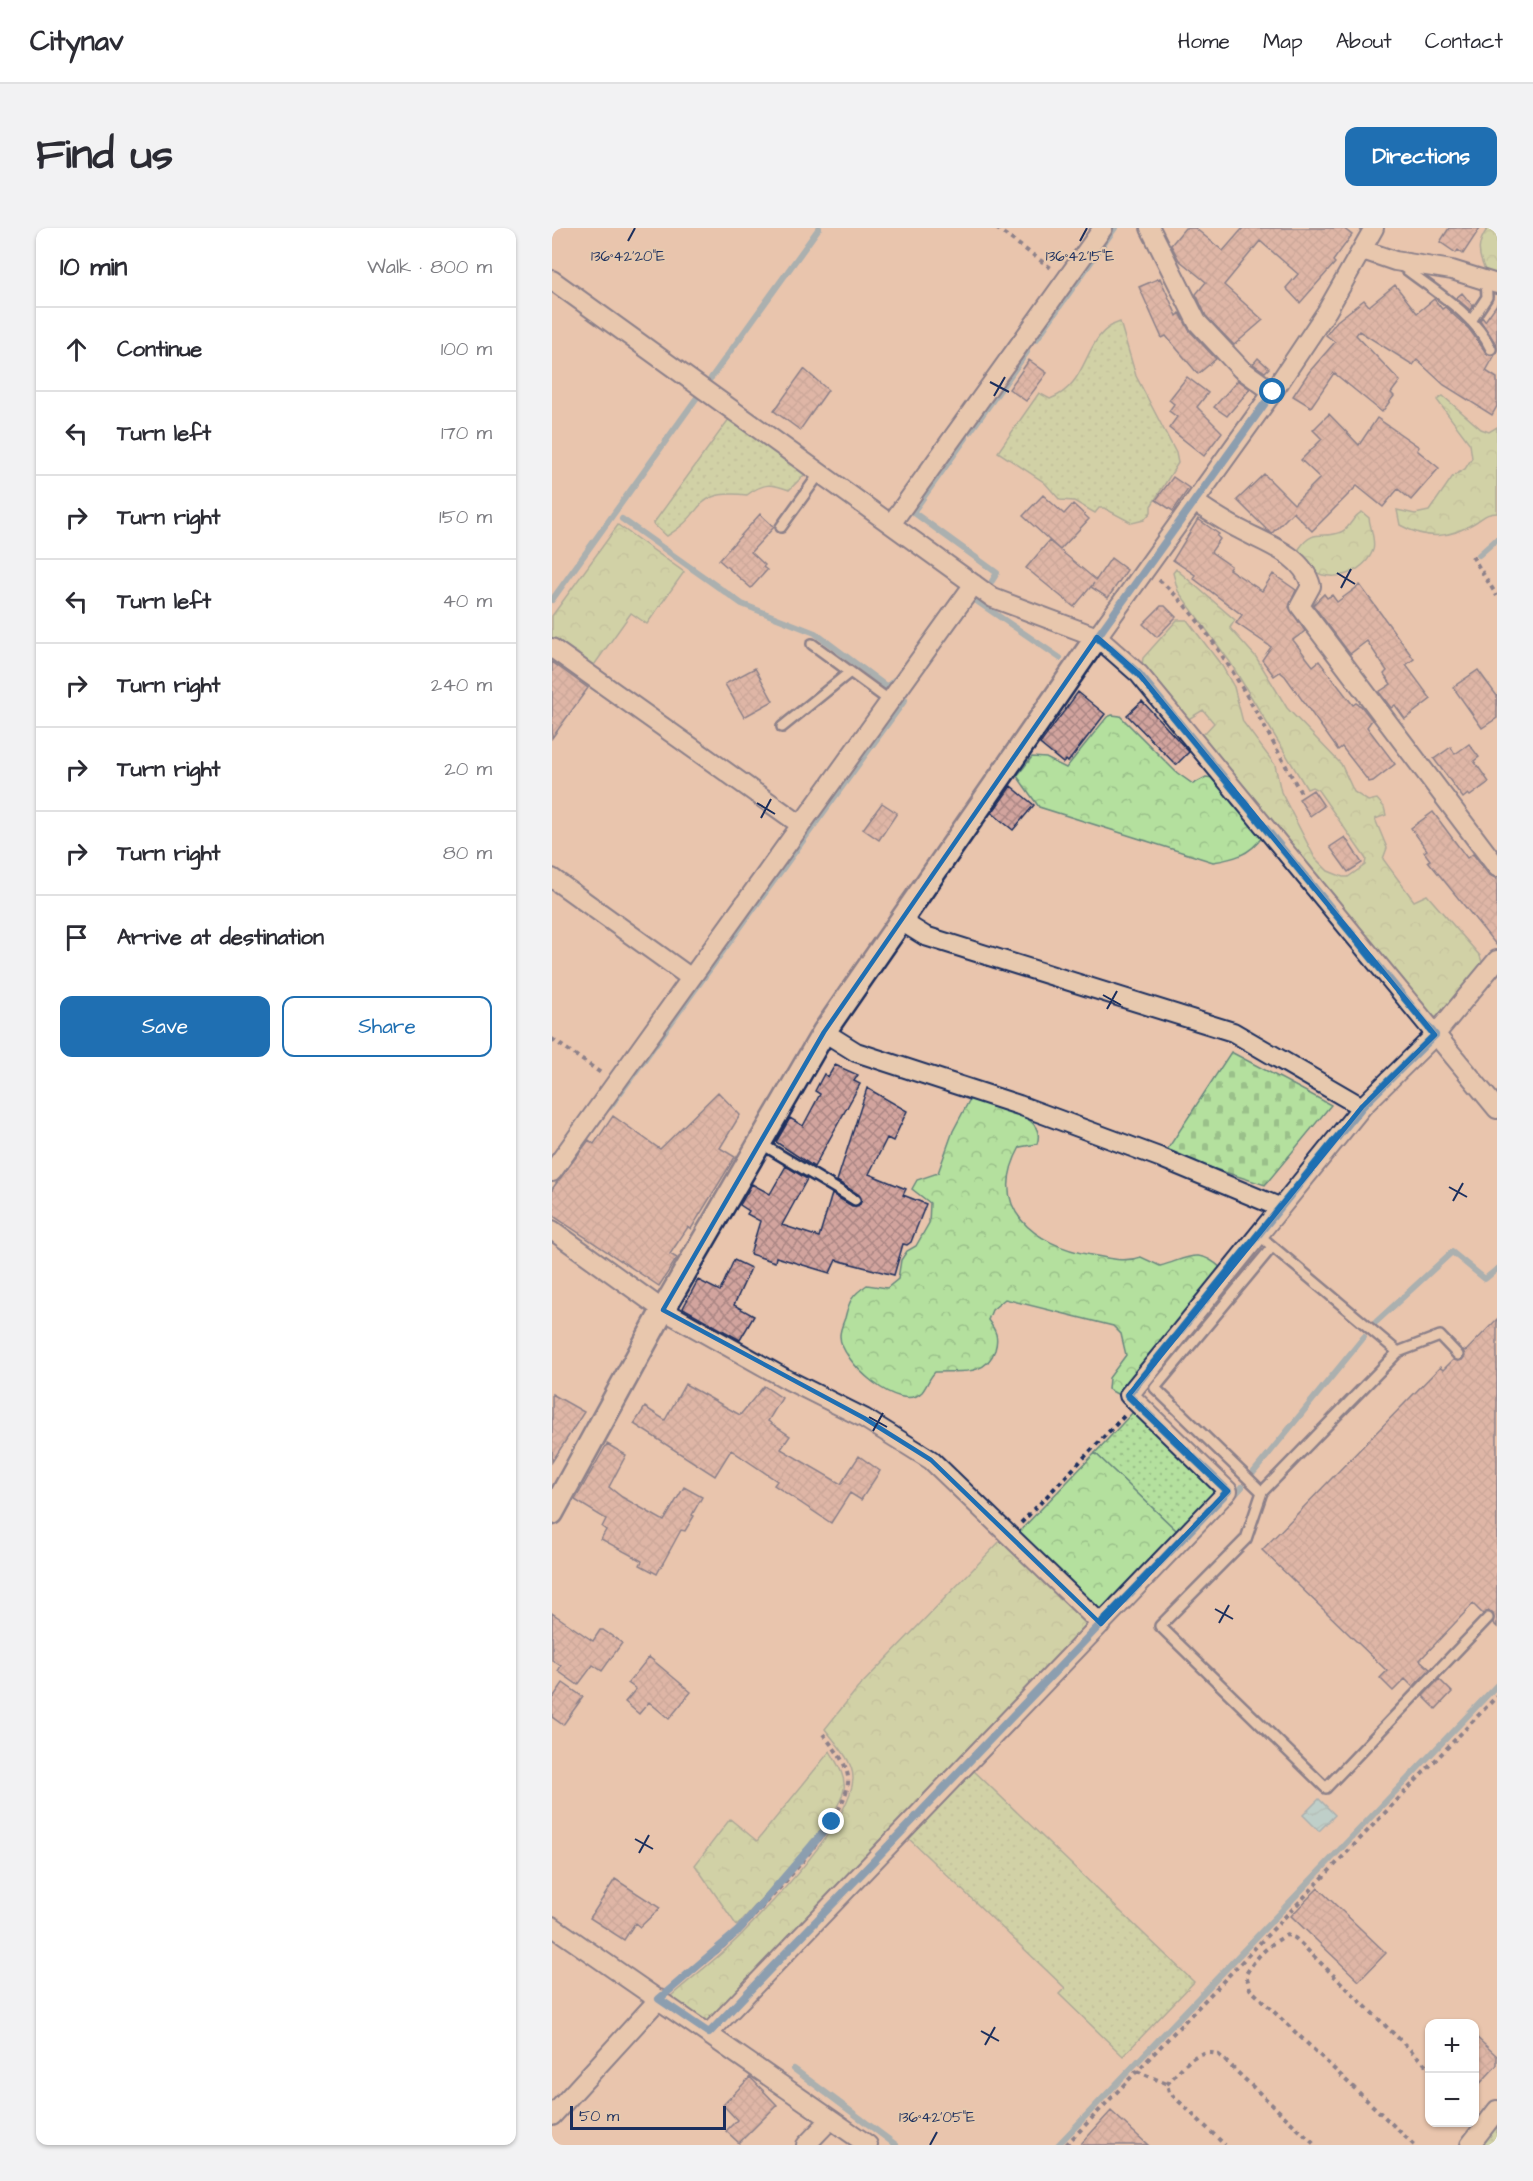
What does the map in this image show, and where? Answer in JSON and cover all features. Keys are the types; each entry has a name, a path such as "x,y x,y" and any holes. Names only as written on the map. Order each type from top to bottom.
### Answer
{"street":[{"path":"891,524 1102,228"},
{"path":"1150,228 1197,322 1241,369 1273,392"},
{"path":"552,1513 663,1310 825,1032 1097,637 1273,392 1327,311 1374,228"},
{"path":"1364,249 1395,261 1452,270 1492,282"},
{"path":"552,280 993,598 1097,637 1139,674 1497,1109"},
{"path":"1194,502 1239,529 1280,549 1308,576 1311,586 1300,606 1497,867"},
{"path":"552,1172 974,584"},
{"path":"552,648 801,825"},
{"path":"552,878 691,978"},
{"path":"901,921 925,936 1233,1032 1362,1107"},
{"path":"709,2033 1228,1491 1128,1395 1266,1241 1280,1207 1362,1107 1435,1035 1497,960"},
{"path":"825,1032 856,1052 1019,1105 1159,1157 1280,1207"},
{"path":"552,1230 663,1310 788,1380 864,1418 931,1460 1101,1624"},
{"path":"552,1926 868,2145"},
{"path":"552,2116 659,1999"},
{"path":"1470,2145 1497,2110"},
{"path":"806,2145 830,2120"}],"lane":[{"path":"1395,261 1472,321 1484,334 1491,349"},
{"path":"1472,321 1492,282"},
{"path":"781,526 820,473"},
{"path":"812,644 890,701"},
{"path":"782,727 850,672"},
{"path":"760,1143 855,1200"},
{"path":"1262,1492 1155,1388 1266,1241 1398,1352"},
{"path":"1458,1355 1440,1336 1398,1352 1262,1492 1246,1539 1160,1626 1326,1788 1488,1618"}],"path":[{"path":"996,228 1066,279"},
{"path":"1472,556 1497,596"},
{"path":"1146,569 1175,593 1226,663 1301,793"},
{"path":"552,1039 615,1084"},
{"path":"1009,1536 1137,1402"},
{"path":"1066,2145 1497,1696"},
{"path":"659,1999 738,1931 832,1822 848,1793 848,1776 842,1760 823,1734"},
{"path":"1414,2145 1250,1989 1246,1974 1255,1960 1271,1944 1287,1935 1295,1938 1425,2064"},
{"path":"1167,2084 1196,2054 1208,2051 1219,2055 1315,2145"},
{"path":"1137,2071 1167,2084"},
{"path":"1167,2084 1169,2092 1225,2145"}],"highlighted area":[{"path":"1097,637 1139,674 1435,1035 1362,1107 1129,1395 1228,1491 1101,1624 931,1460 864,1418 663,1310 824,1032"}],"green space":[{"path":"1488,228 1497,228 1497,275 1485,270 1480,253 1480,243"},
{"path":"1120,322 1136,376 1176,453 1178,463 1151,506 1151,512 1144,520 1132,523 1104,508 1099,508 1095,513 1074,501 1060,500 1044,482 998,452 1039,393 1050,399 1063,392 1073,382 1099,337 1108,328"},
{"path":"1443,396 1481,429 1489,432 1497,427 1497,513 1488,515 1457,532 1438,536 1419,533 1400,525 1397,510 1415,514 1429,511 1453,476 1465,469 1472,458 1470,444 1437,400"},
{"path":"729,419 806,473 789,490 767,485 747,495 729,494 708,499 680,527 667,536 653,524"},
{"path":"1362,512 1369,518 1374,542 1373,550 1367,561 1358,569 1335,576 1323,575 1312,570 1304,562 1299,549 1304,542 1314,536 1341,532"},
{"path":"618,525 684,572 647,624 631,613 592,668 552,640 552,616"},
{"path":"1176,569 1235,620 1230,628 1256,657 1287,708 1341,764 1354,792 1368,801 1377,799 1384,807 1386,815 1375,819 1387,848 1383,859 1414,901 1427,895 1480,956 1483,965 1439,1019 1433,1016 1201,737 1214,723 1203,710 1187,720 1142,665 1143,658 1177,620 1187,620 1222,666 1234,687 1243,722 1275,765 1281,792 1315,858 1328,871 1343,877 1348,877 1365,865 1366,859 1318,790 1312,787 1307,789 1230,662 1178,591 1173,573"},
{"path":"1120,716 1176,772 1193,784 1206,777 1214,778 1262,837 1257,843 1240,855 1213,862 1039,807 1017,776 1032,757 1046,758 1066,768 1107,717"},
{"path":"1231,1052 1331,1105 1265,1185 1165,1153"},
{"path":"970,1099 1016,1112 1034,1125 1038,1133 1037,1144 1020,1147 1011,1169 1009,1189 1013,1206 1022,1220 1035,1233 1070,1250 1110,1259 1141,1257 1160,1266 1199,1256 1214,1262 1222,1269 1117,1394 1108,1389 1109,1378 1126,1355 1121,1334 1113,1326 1005,1299 992,1310 988,1320 997,1338 991,1359 978,1369 970,1371 935,1372 922,1392 912,1397 886,1391 873,1382 860,1371 843,1347 840,1331 852,1299 867,1285 887,1288 898,1279 901,1260 907,1251 916,1246 929,1223 930,1203 912,1189 917,1180 938,1173 953,1131"},
{"path":"1134,1411 1215,1487 1215,1493 1178,1532 1095,1453"},
{"path":"1095,1453 1178,1532 1102,1613 1018,1533"},
{"path":"1004,1537 1089,1623 710,2021 703,2022 671,1999 671,1996 735,1941 790,1882 825,1838 849,1796 853,1779 850,1766 843,1752 825,1729 857,1689"},
{"path":"830,1751 844,1779 844,1789 839,1804 798,1860 737,1926 695,1865 730,1819 757,1841"},
{"path":"972,1769 1194,1982 1123,2056 1059,1994 1065,1988 907,1837"},
{"path":"1497,2124 1497,2145 1481,2145"}],"water":[{"path":"1319,1799 1335,1815 1319,1831 1303,1815"}],"building":[{"path":"1185,228 1195,228 1223,251 1243,228 1343,228 1352,235 1333,261 1335,263 1300,303 1286,288 1298,274 1260,241 1224,285 1263,320 1234,345 1206,316 1196,294 1206,282 1179,260 1171,245"},
{"path":"1449,228 1480,228 1463,254 1458,250 1456,253 1440,242"},
{"path":"1160,278 1177,316 1180,313 1189,330 1216,359 1198,374 1166,336 1162,338 1139,287"},
{"path":"1395,285 1417,313 1434,299 1442,309 1445,307 1469,329 1487,354 1496,353 1486,371 1497,378 1497,406 1492,415 1444,385 1417,360 1413,365 1359,331 1356,335 1400,381 1391,393 1394,396 1382,412 1334,373 1311,407 1293,396 1309,372 1335,342 1326,335 1337,321 1364,300 1369,306"},
{"path":"1462,293 1473,306 1470,310 1456,298"},
{"path":"1497,304 1497,346 1480,320 1482,317 1485,321"},
{"path":"1258,358 1269,368 1265,372 1253,364"},
{"path":"1029,360 1047,373 1026,401 1009,389"},
{"path":"804,369 828,390 800,430 774,411"},
{"path":"1187,377 1208,393 1197,407 1222,432 1204,456 1169,428 1177,417 1169,411 1174,404 1169,400"},
{"path":"1238,380 1250,389 1227,416 1214,407"},
{"path":"1329,414 1359,445 1377,418 1419,447 1417,450 1439,468 1411,500 1398,489 1383,507 1357,486 1312,531 1293,512 1272,533 1268,531 1237,500 1264,474 1294,504 1320,478 1301,460 1322,439 1313,430"},
{"path":"1173,477 1189,488 1173,511 1156,500"},
{"path":"1043,495 1064,514 1073,504 1089,519 1060,550 1023,516"},
{"path":"760,514 774,527 751,552 765,565 763,567 767,570 751,588 719,560"},
{"path":"1198,519 1219,534 1217,536 1220,539 1211,552 1231,566 1229,569 1262,591 1273,574 1296,590 1289,607 1305,631 1293,640 1313,666 1319,661 1353,705 1356,703 1361,706 1372,720 1367,727 1395,764 1373,781 1369,782 1342,747 1338,750 1285,676 1280,672 1274,676 1262,660 1271,647 1236,623 1242,615 1193,578 1195,575 1173,560"},
{"path":"1049,541 1096,580 1111,558 1127,570 1108,598 1091,587 1094,583 1074,607 1026,568"},
{"path":"1360,585 1414,659 1406,665 1431,699 1405,719 1395,705 1391,708 1379,692 1391,684 1384,674 1387,671 1367,641 1350,654 1313,605 1324,594 1327,598 1332,595 1337,602"},
{"path":"1161,606 1165,606 1176,617 1157,637 1143,624"},
{"path":"552,662 588,688 552,738"},
{"path":"755,668 773,701 744,717 725,684"},
{"path":"1478,670 1497,696 1497,718 1482,728 1453,687"},
{"path":"1078,692 1105,714 1068,762 1066,760 1063,763 1040,744"},
{"path":"1142,701 1189,752 1176,765 1127,715"},
{"path":"1469,744 1479,757 1474,761 1489,782 1470,796 1468,794 1463,798 1434,759 1451,747 1455,754"},
{"path":"1011,786 1034,805 1013,830 992,813"},
{"path":"1313,790 1324,806 1310,816 1299,799"},
{"path":"882,803 897,813 879,840 863,829"},
{"path":"1433,812 1467,858 1473,854 1488,874 1497,879 1497,946 1428,861 1430,860 1424,852 1427,850 1411,828"},
{"path":"1345,837 1362,863 1348,872 1330,847"},
{"path":"835,1065 858,1075 854,1081 860,1084 814,1167 776,1142 790,1118 803,1126 820,1094 815,1091 824,1074 828,1077"},
{"path":"867,1088 907,1111 893,1141 887,1138 869,1174 906,1189 903,1195 926,1204 911,1242 907,1245 903,1244 894,1275 836,1260 830,1273 776,1257 775,1262 750,1254 760,1221 747,1214 749,1211 740,1205 752,1184 770,1194 786,1166 807,1179 782,1225 819,1237 832,1194 852,1206 860,1204 859,1195 837,1181"},
{"path":"718,1092 740,1115 720,1148 735,1157 691,1229 688,1227 670,1254 677,1258 659,1286 552,1215 552,1189 589,1140 594,1144 613,1116 660,1149"},
{"path":"734,1260 751,1268 734,1305 754,1316 740,1340 683,1308 698,1280 720,1291"},
{"path":"1497,1319 1497,1627 1493,1623 1493,1614 1489,1611 1483,1614 1473,1604 1420,1660 1430,1669 1413,1687 1405,1679 1393,1691 1380,1678 1387,1671 1262,1550 1440,1367 1443,1370 1453,1360 1462,1360 1465,1356 1463,1350 1466,1351"},
{"path":"685,1384 740,1415 764,1386 782,1398 768,1421 790,1436 781,1449 841,1484 859,1456 880,1471 861,1500 850,1493 831,1523 774,1485 777,1481 731,1450 715,1476 634,1424 645,1407 665,1420"},
{"path":"552,1394 584,1412 552,1462"},
{"path":"607,1444 626,1455 609,1487 664,1521 684,1487 702,1497 692,1515 694,1516 685,1531 681,1530 657,1574 640,1565 642,1561 601,1539 606,1530 602,1527 606,1519 575,1500"},
{"path":"552,1613 593,1641 600,1630 603,1630 622,1643 602,1671 593,1665 578,1685 558,1671 561,1666 552,1660"},
{"path":"649,1657 691,1692 669,1719 649,1702 639,1714 625,1702 636,1689 628,1683"},
{"path":"1439,1679 1452,1692 1436,1709 1423,1696"},
{"path":"563,1683 583,1697 563,1725 552,1717 552,1699"},
{"path":"615,1879 660,1908 640,1927 635,1923 624,1940 590,1918"},
{"path":"1318,1888 1386,1953 1359,1981 1291,1916"},
{"path":"1479,2040 1497,2056 1497,2065 1479,2085"},
{"path":"750,2077 777,2105 739,2143 726,2131 737,2120 723,2105"},
{"path":"1111,2111 1148,2145 1080,2145"}],"waterway":[{"path":"711,378 819,228"},
{"path":"1036,340 1115,228"},
{"path":"970,432 1027,352"},
{"path":"552,600 698,396"},
{"path":"966,438 913,512 997,573 992,581"},
{"path":"622,519 742,604 815,633 887,687 894,680"},
{"path":"1479,555 1497,539"},
{"path":"975,600 1060,658"},
{"path":"610,1107 905,700"},
{"path":"1376,1322 1452,1252 1485,1279 1497,1269"},
{"path":"1253,1473 1364,1337"},
{"path":"1233,1497 1242,1487"},
{"path":"1058,2145 1497,1685"},
{"path":"794,2069 896,2145"}],"route":[{"path":"832,1822 786,1879 738,1931 659,1999 709,2033 1228,1491 1128,1395 1260,1236 1280,1207 1362,1107 1435,1035 1139,674 1097,637 1273,392"}]}
